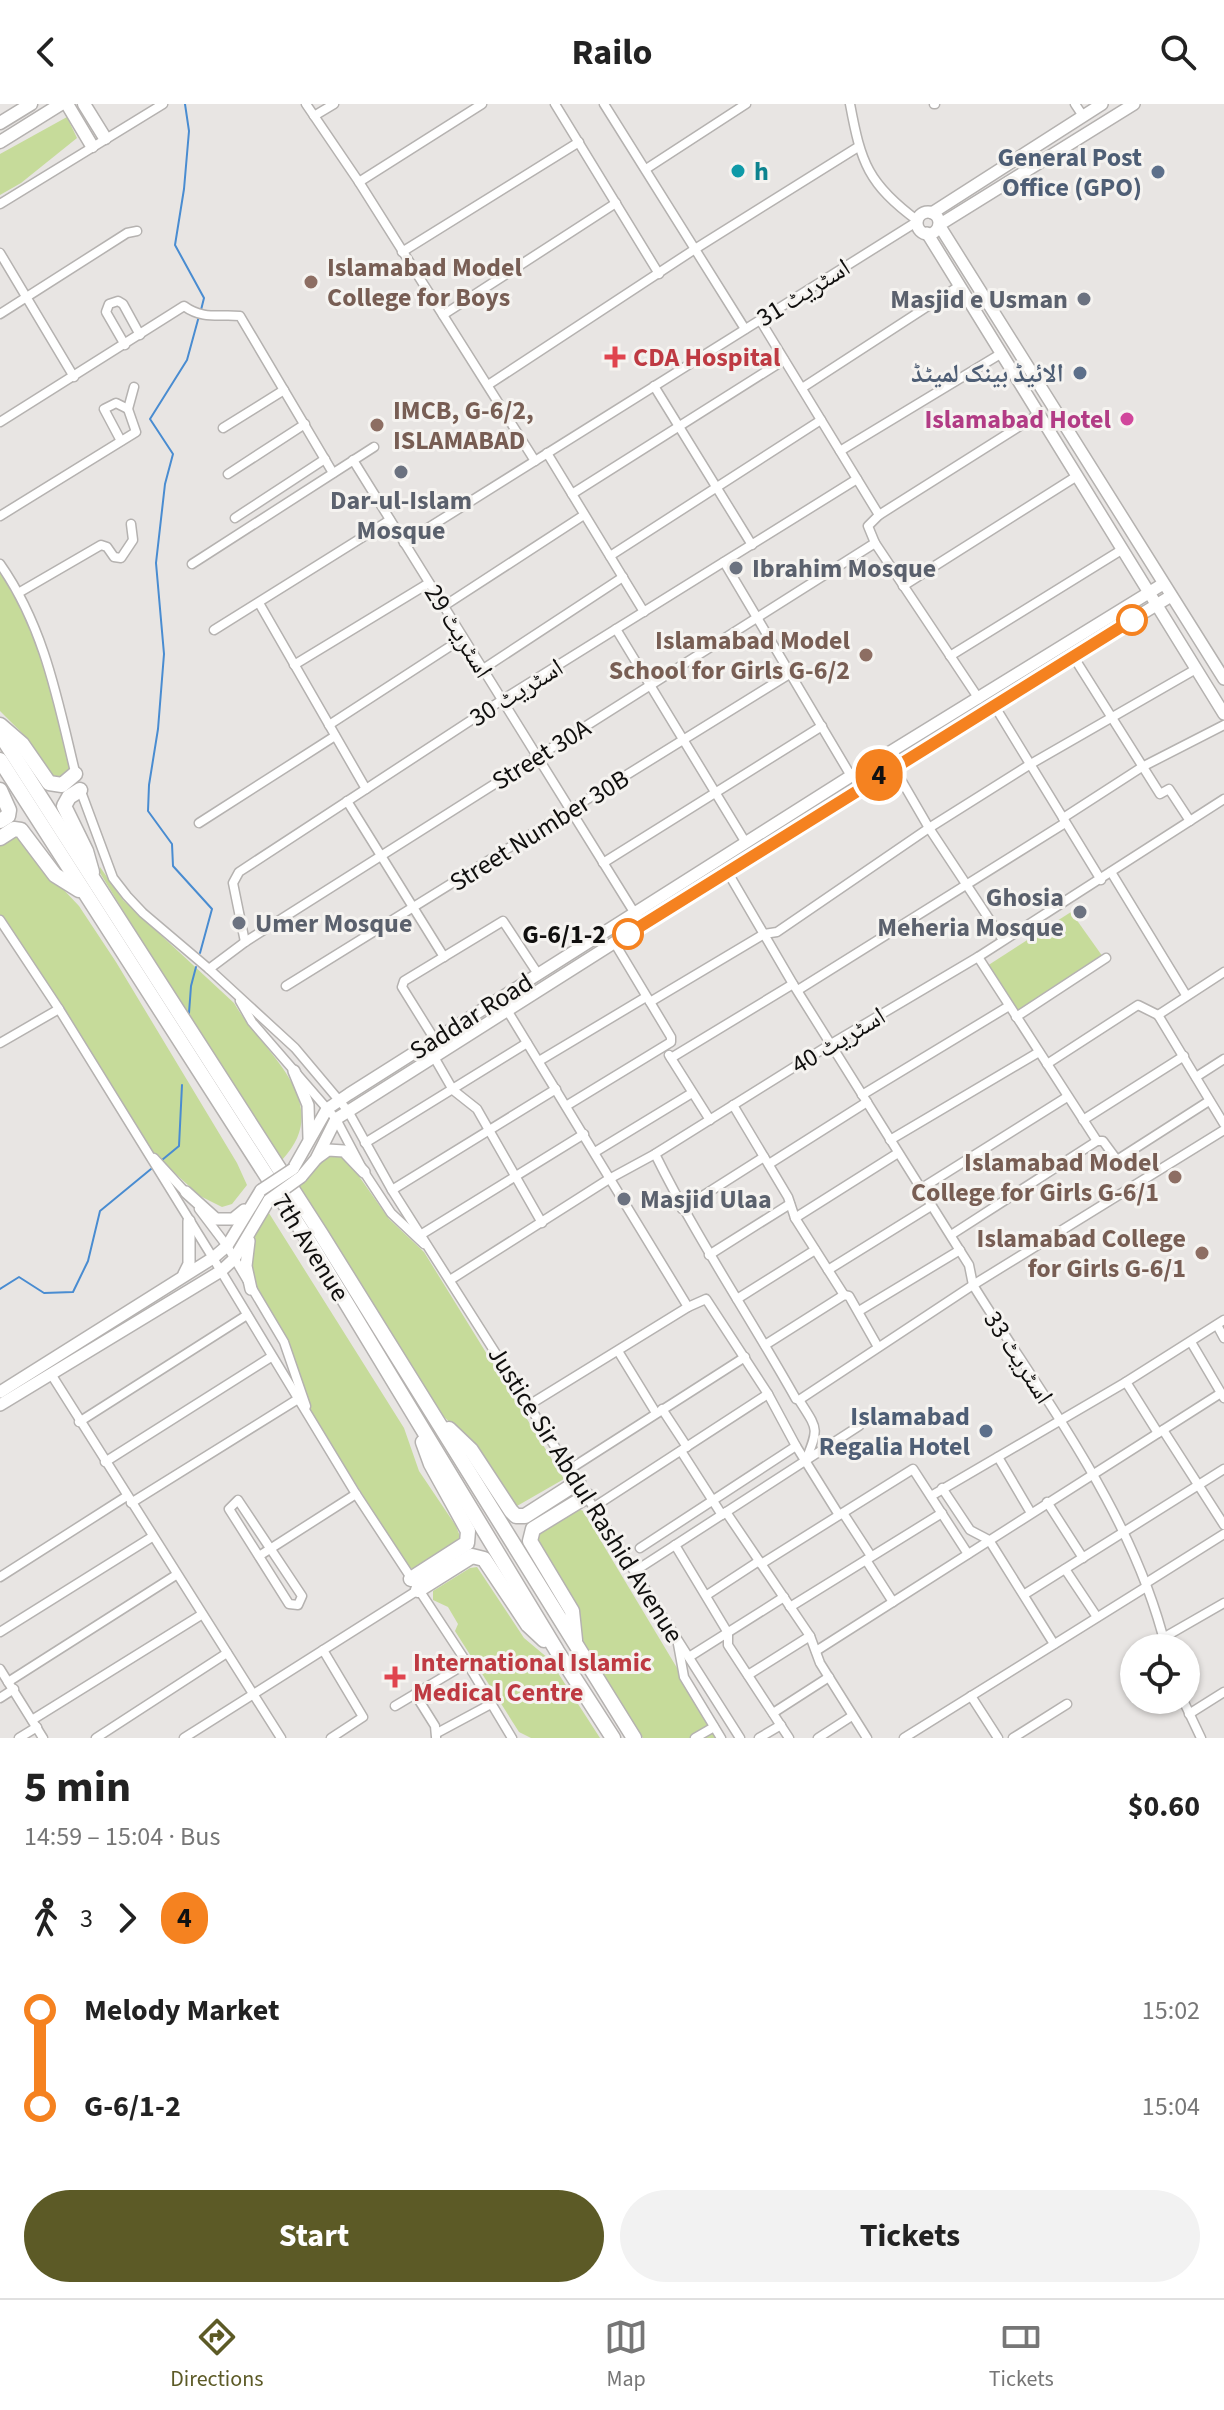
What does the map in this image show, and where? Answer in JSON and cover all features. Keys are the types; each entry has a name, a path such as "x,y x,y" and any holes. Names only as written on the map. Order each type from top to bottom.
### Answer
{"main road":[{"path":"0,123 31,104"},
{"path":"0,142 64,104 92,146"},
{"path":"84,104 105,138"},
{"path":"0,725 22,744 49,783 62,785 75,774"},
{"name":"7th Avenue","path":"0,734 90,890 613,1738"},
{"name":"7th Avenue","path":"0,760 251,1124 634,1738"},
{"path":"0,790 9,810 8,816 0,821"},
{"path":"0,838 14,829 21,830 55,875 90,890 86,851 64,806 69,797 80,790"},
{"path":"431,1412 471,1450 516,1516 525,1516 574,1475"},
{"path":"413,1415 431,1464 469,1538 467,1543 414,1585"},
{"path":"575,1643 572,1611 530,1541 530,1534 533,1529 591,1502"},
{"path":"414,1585 472,1556 484,1559 528,1625 557,1651"}],"street":[{"path":"0,204 163,104"},
{"path":"306,104 359,182 535,461"},
{"path":"314,116 334,104"},
{"path":"359,182 482,104"},
{"path":"555,104 659,274"},
{"path":"604,104 745,329"},
{"path":"646,169 746,104"},
{"path":"850,104 858,147 866,168 884,193 918,221 919,228 927,233 1224,714"},
{"path":"1075,104 1083,116"},
{"path":"918,221 924,213 932,213 1102,104"},
{"path":"927,233 1134,104"},
{"path":"402,252 579,142"},
{"path":"488,385 858,147"},
{"path":"443,315 616,203"},
{"path":"932,213 1224,679"},
{"path":"950,242 949,231 954,216"},
{"name":"اسٹریٹ 31","path":"404,543 918,221"},
{"path":"0,314 127,233 137,231"},
{"path":"0,253 74,377"},
{"path":"802,388 959,286"},
{"path":"125,345 106,312 109,304 118,301 123,304 140,335"},
{"path":"0,422 184,306 194,313 212,317 240,316 333,473"},
{"path":"760,320 879,515"},
{"path":"840,451 1002,353"},
{"path":"572,494 784,360"},
{"path":"654,386 752,545"},
{"path":"128,409 134,387"},
{"path":"223,428 284,390"},
{"path":"0,516 121,441 138,430 128,409 116,403 104,409 121,441"},
{"path":"979,699 875,543 868,526 879,515 1039,414"},
{"path":"610,556 821,420"},
{"path":"228,474 305,424"},
{"path":"192,564 374,447"},
{"path":"547,453 644,612"},
{"path":"235,518 325,459"},
{"name":"اسٹریٹ 29","path":"353,460 642,925"},
{"path":"903,586 1077,476"},
{"name":"اسٹریٹ 30","path":"245,942 233,883 239,872 502,700 857,479"},
{"path":"444,606 584,515"},
{"path":"214,630 390,520"},
{"path":"20,592 101,545 107,547 114,557 121,558 133,540 131,524"},
{"name":"Street 30A","path":"209,969 245,942 875,543"},
{"path":"950,656 1123,549"},
{"path":"724,562 851,776"},
{"name":"Justice Sir Abdul Rashid Avenue","path":"0,564 20,592 43,646 75,774 113,878 143,913 295,1048 344,1106 392,1190 740,1738"},
{"path":"483,669 623,577"},
{"path":"294,665 429,583"},
{"name":"Saddar Road","path":"332,1114 435,1040 538,974 1163,584"},
{"name":"Saddar Road","path":"344,1106 434,1057 893,766 1171,596"},
{"path":"259,603 366,789"},
{"path":"616,629 746,843"},
{"path":"329,725 463,638"},
{"path":"1073,656 1160,794 1169,789 1190,821"},
{"path":"539,1061 764,934 777,932 929,828 1029,765 1196,669"},
{"name":"Street Number 30B","path":"286,986 791,673"},
{"path":"994,705 1101,880"},
{"path":"671,1058 966,883 1142,767 1224,725"},
{"path":"603,863 822,726"},
{"path":"199,823 335,736"},
{"path":"893,766 929,828 1003,940"},
{"name":"اسٹریٹ 40","path":"450,1280 831,1044 1003,940 1025,932 1224,799"},
{"path":"347,801 444,957"},
{"name":"اسٹریٹ 33","path":"727,871 795,987 969,1265 973,1285 1092,1473 1125,1532 1162,1634"},
{"path":"1111,872 1186,995"},
{"path":"0,920 59,1009 356,1494 511,1736"},
{"path":"435,1040 401,984 505,921 538,974"},
{"path":"614,942 671,1037 668,1045 671,1058 710,1120"},
{"path":"978,957 1097,1141"},
{"path":"1016,1017 1106,958"},
{"path":"1158,1015 1224,972"},
{"name":"Justice Sir Abdul Rashid Avenue","path":"235,994 252,1022 332,1114 391,1213 431,1250"},
{"path":"799,1400 973,1285 1224,1127 1158,1015 1138,1005 1047,1064"},
{"path":"682,1209 767,1160 1009,1006"},
{"path":"0,1043 59,1009"},
{"path":"507,1010 688,1307"},
{"path":"365,1143 527,1043"},
{"path":"566,1106 668,1045"},
{"path":"890,1140 1039,1052"},
{"path":"1083,1120 1184,1056"},
{"path":"434,1057 453,1090 477,1109 542,1223"},
{"path":"1196,1077 1224,1059"},
{"path":"294,1071 308,1105 309,1143"},
{"path":"392,1190 556,1089"},
{"path":"595,1152 692,1093"},
{"path":"922,1188 1067,1097"},
{"path":"951,1235 1097,1141 1103,1141 1117,1160 1209,1101"},
{"path":"733,1105 767,1160 795,1218 859,1311 878,1347"},
{"path":"297,1173 309,1143 332,1114"},
{"path":"316,1159 332,1114"},
{"path":"422,1234 584,1134"},
{"path":"142,1146 209,1214 224,1221 233,1219 328,1150 339,1150 350,1155 364,1172"},
{"path":"795,1218 898,1153"},
{"path":"655,1154 682,1209 817,1432 806,1460"},
{"path":"186,1192 227,1246 284,1342 309,1414"},
{"path":"251,1289 246,1251 262,1196"},
{"path":"0,1392 213,1258 227,1246 262,1196"},
{"path":"709,1255 790,1204"},
{"path":"828,1270 931,1206"},
{"path":"0,1405 221,1271 234,1259 258,1214"},
{"path":"181,1278 189,1264 189,1221"},
{"path":"737,1299 815,1250"},
{"path":"859,1311 960,1250"},
{"path":"765,1345 847,1296"},
{"path":"529,1405 706,1299 768,1394 796,1446 869,1558 893,1602"},
{"path":"79,1422 247,1315"},
{"path":"931,1496 1220,1323 1224,1338"},
{"path":"816,1651 1092,1473 1222,1395 1191,1342"},
{"path":"618,1351 684,1449 713,1500 810,1636 829,1677 867,1738"},
{"path":"105,1462 271,1357"},
{"path":"574,1475 659,1411 745,1357"},
{"path":"51,1374 281,1738"},
{"path":"1126,1382 1224,1525"},
{"path":"591,1502 684,1449 768,1394"},
{"path":"0,1577 298,1399"},
{"path":"635,1571 859,1426"},
{"path":"640,1548 796,1446"},
{"path":"998,1457 1031,1513"},
{"path":"707,1595 913,1469 968,1554"},
{"path":"1025,1594 1224,1469"},
{"path":"942,1488 970,1530 989,1540 1054,1644"},
{"path":"259,1556 356,1494"},
{"path":"240,1499 272,1549 302,1596 298,1605 289,1604 229,1506 240,1499"},
{"path":"1047,1502 1083,1558"},
{"path":"790,1607 942,1513"},
{"path":"904,1738 1224,1534"},
{"path":"0,1632 152,1537"},
{"path":"675,1545 728,1633 728,1645 789,1738"},
{"path":"1065,1569 1097,1617"},
{"path":"0,1698 11,1685 176,1575"},
{"path":"184,1738 323,1650 414,1585"},
{"path":"689,1657 784,1597"},
{"path":"1170,1634 1223,1606"},
{"path":"19,1738 34,1724 201,1615"},
{"path":"748,1675 810,1636"},
{"path":"678,1640 684,1677 721,1738"},
{"path":"323,1650 363,1717 331,1738"},
{"path":"96,1738 227,1653"},
{"path":"395,1706 467,1663"},
{"path":"0,1669 43,1738"},
{"path":"773,1713 829,1677"},
{"path":"1200,1707 1224,1692"},
{"path":"415,1694 437,1736 491,1704"},
{"path":"971,1696 998,1738"},
{"path":"1013,1738 1067,1704"},
{"path":"1189,1714 1201,1738"},
{"path":"818,1738 852,1716"},
{"path":"759,1738 781,1725"},
{"path":"695,1738 714,1727"}],"green space":[{"path":"67,117 77,138 21,183 0,195 0,154"},
{"path":"0,567 27,608 54,689 70,768 66,776 53,776 24,735 0,711"},
{"path":"14,835 22,835 45,870 79,906 237,1163 247,1185 232,1204 222,1207 200,1196 144,1145 0,915 0,844"},
{"path":"100,867 123,900 234,1003 289,1078 302,1118 297,1139 282,1160 176,997 100,873"},
{"path":"1071,912 1103,957 1016,1014 987,966"},
{"path":"338,1152 389,1219 424,1252 564,1479 517,1506 511,1506 466,1438 435,1408 296,1189 327,1154"},
{"path":"267,1210 404,1428 419,1471 456,1526 461,1539 414,1569 408,1567 312,1414 284,1336 258,1289 249,1264 253,1236"},
{"path":"575,1507 583,1511 719,1738 643,1738 584,1643 577,1615 530,1534"},
{"path":"477,1567 524,1638 549,1659 600,1738 531,1738 519,1732 455,1631 458,1624 448,1607 433,1600 433,1591 470,1568"}],"waterway":[{"path":"185,104 189,131 175,245 204,298 201,310"},
{"path":"199,316 187,360 150,419 173,454 165,484 156,563 164,654 148,811 172,844 173,866 212,909 200,953"},
{"path":"189,1013 196,967"},
{"path":"162,1160 179,1146 182,1085"},
{"path":"0,1289 19,1277 44,1293 73,1292 88,1261 100,1211 151,1169"}],"bus line":[{"name":"4","path":"628,934 893,766 1132,620"}],"place":[{"name":"h","path":"738,171"},
{"name":"General Post Office (GPO)","path":"1158,172"},
{"name":"Islamabad Model College for Boys","path":"311,282"},
{"name":"Masjid e Usman","path":"1084,299"},
{"name":"CDA Hospital","path":"615,357"},
{"name":"الائیڈ بینک لمیٹڈ","path":"1080,373"},
{"name":"Islamabad Hotel","path":"1127,419"},
{"name":"IMCB, G-6/2, ISLAMABAD","path":"377,425"},
{"name":"Dar-ul-Islam Mosque","path":"401,472"},
{"name":"Ibrahim Mosque","path":"736,568"},
{"name":"Islamabad Model School for Girls G-6/2","path":"866,655"},
{"name":"Ghosia Meheria Mosque","path":"1080,912"},
{"name":"Umer Mosque","path":"239,923"},
{"name":"G-6/1-2","path":"628,934"},
{"name":"Islamabad Model College for Girls G-6/1","path":"1175,1177"},
{"name":"Masjid Ulaa","path":"624,1199"},
{"name":"Islamabad College for Girls G-6/1","path":"1202,1253"},
{"name":"Islamabad Regalia Hotel","path":"986,1431"},
{"name":"International Islamic Medical Centre","path":"395,1677"}]}
